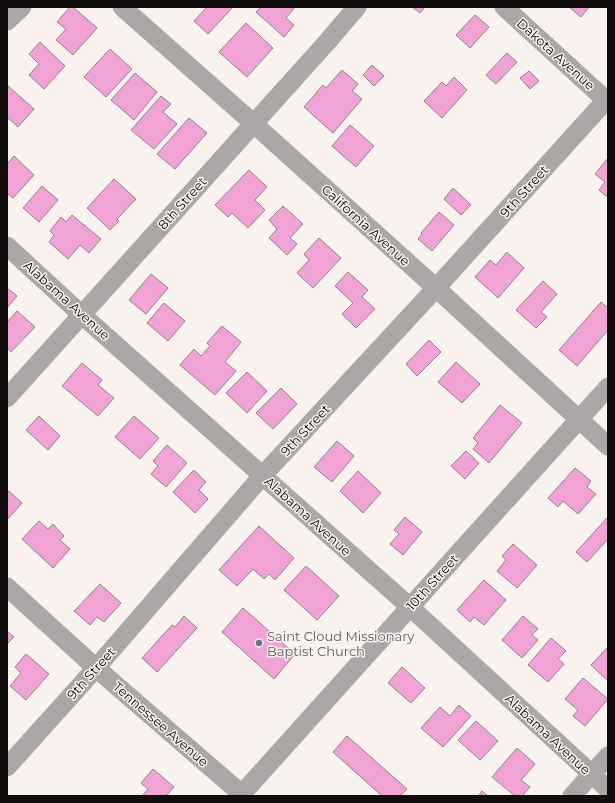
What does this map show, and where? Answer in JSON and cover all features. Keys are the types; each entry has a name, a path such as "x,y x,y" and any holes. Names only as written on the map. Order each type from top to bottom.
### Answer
{"street":[{"path":"7,21 22,7"},
{"name":"California Avenue","path":"122,7 436,288 608,446"},
{"name":"8th Street","path":"7,398 254,124 357,7"},
{"name":"Dakota Avenue","path":"504,7 607,100"},
{"name":"9th Street","path":"7,767 96,668 263,475 607,100"},
{"name":"Alabama Avenue","path":"7,246 82,315 410,607 608,789"},
{"name":"10th Street","path":"242,795 608,387"},
{"name":"Tennessee Avenue","path":"7,587 96,668 242,795"},
{"path":"572,796 608,756"}],"building":[{"path":"70,7 73,7 97,28 73,55 56,40 66,29 57,22"},
{"path":"207,7 233,7 208,34 194,21"},
{"path":"261,7 295,7 286,18 294,25 284,37 256,12"},
{"path":"412,7 425,7 420,13"},
{"path":"569,7 589,7 581,17"},
{"path":"475,15 489,27 470,48 456,35"},
{"path":"246,23 273,48 247,77 219,52"},
{"path":"40,42 65,66 44,89 29,75 39,64 29,54"},
{"path":"110,49 132,69 106,97 84,77"},
{"path":"507,53 517,62 496,84 486,75"},
{"path":"372,65 384,76 374,86 363,75"},
{"path":"342,70 358,84 352,91 362,99 333,133 304,107 323,85 326,88"},
{"path":"529,71 539,81 530,89 520,78"},
{"path":"135,73 157,92 134,120 111,100"},
{"path":"454,77 467,90 442,118 424,101 442,82 446,86"},
{"path":"7,85 34,109 18,127 7,117"},
{"path":"161,96 171,104 163,112 177,124 154,149 131,130"},
{"path":"189,118 207,133 175,169 157,154"},
{"path":"350,125 374,146 356,167 332,146"},
{"path":"14,156 34,175 13,198 7,193 7,164"},
{"path":"608,158 608,194 606,196 599,190 605,182 595,174"},
{"path":"249,170 267,187 255,200 265,210 248,228 232,213 228,217 215,205"},
{"path":"114,179 136,199 117,219 119,221 110,230 87,208"},
{"path":"42,186 58,200 39,222 23,208"},
{"path":"453,188 471,205 461,215 444,199"},
{"path":"283,206 303,224 290,238 297,244 287,255 269,238 277,229 269,220"},
{"path":"439,212 454,225 432,251 418,239 422,234 421,233"},
{"path":"72,215 101,239 89,253 80,245 68,259 49,242 54,235 50,231 61,217 66,222"},
{"path":"319,238 341,258 313,288 297,273 309,260 304,254"},
{"path":"507,252 524,268 498,298 475,277 490,260 496,265"},
{"path":"348,272 368,290 362,297 375,309 356,328 342,314 353,303 335,286"},
{"path":"151,274 168,288 146,314 129,300"},
{"path":"543,281 557,294 541,312 547,317 536,328 516,310"},
{"path":"7,288 17,296 7,308"},
{"path":"601,302 608,308 608,330 577,366 559,350"},
{"path":"164,303 185,321 168,341 147,323"},
{"path":"17,311 35,327 11,352 7,347 7,322"},
{"path":"222,326 241,342 225,362 236,371 215,395 180,365 194,349 201,356 210,346 207,343"},
{"path":"429,340 441,352 417,376 406,364"},
{"path":"456,362 480,384 462,403 438,382"},
{"path":"82,363 102,380 98,385 114,398 98,416 62,386"},
{"path":"247,372 267,391 247,413 226,393"},
{"path":"281,388 297,404 273,429 256,413"},
{"path":"500,405 522,423 489,463 473,449 478,443 473,438"},
{"path":"39,416 60,436 48,450 26,430"},
{"path":"134,416 159,438 140,459 115,437"},
{"path":"337,441 354,456 332,482 314,467"},
{"path":"167,445 187,463 166,487 151,474 158,466 153,461"},
{"path":"466,451 479,463 465,479 451,466"},
{"path":"575,468 591,481 587,487 596,494 578,514 563,501 558,507 548,498"},
{"path":"194,470 206,482 199,490 208,499 195,513 173,492"},
{"path":"358,471 381,493 363,513 340,491"},
{"path":"9,491 22,503 7,520 7,493"},
{"path":"405,517 422,532 403,555 390,544 399,534 394,530"},
{"path":"608,517 608,539 587,562 576,552"},
{"path":"39,521 48,529 53,524 64,536 60,540 70,549 53,568 22,539"},
{"path":"259,526 294,558 275,580 269,574 264,579 253,569 237,586 219,570"},
{"path":"513,544 537,565 517,588 497,571 506,560 502,556"},
{"path":"306,566 339,596 317,620 284,590"},
{"path":"484,580 506,600 484,625 474,617 470,622 457,610"},
{"path":"100,584 121,603 104,622 97,617 90,625 74,611"},
{"name":"Saint Cloud Missionary Baptist Church","path":"243,608 295,654 274,679 222,632"},
{"path":"184,616 197,628 157,672 142,658 172,625 175,627"},
{"path":"523,616 538,629 532,635 538,640 522,658 502,640"},
{"path":"7,631 14,637 7,644"},
{"path":"551,638 566,651 558,659 564,664 548,682 528,665"},
{"path":"608,647 608,681 591,665"},
{"path":"26,654 49,674 26,700 10,686 21,673 15,667"},
{"path":"402,667 425,688 411,703 388,683"},
{"path":"583,678 608,699 585,726 573,716 578,710 565,699"},
{"path":"459,705 471,716 443,747 421,728 440,707 450,716"},
{"path":"476,721 498,741 480,760 458,740"},
{"path":"347,736 407,789 400,796 382,796 333,752"},
{"path":"517,748 535,764 521,780 530,787 522,796 515,796 492,777"},
{"path":"153,769 174,787 166,796 142,796 148,789 141,783"},
{"path":"482,791 488,796 478,796"}],"place":[{"name":"Saint Cloud Missionary Baptist Church","path":"259,643"}]}
